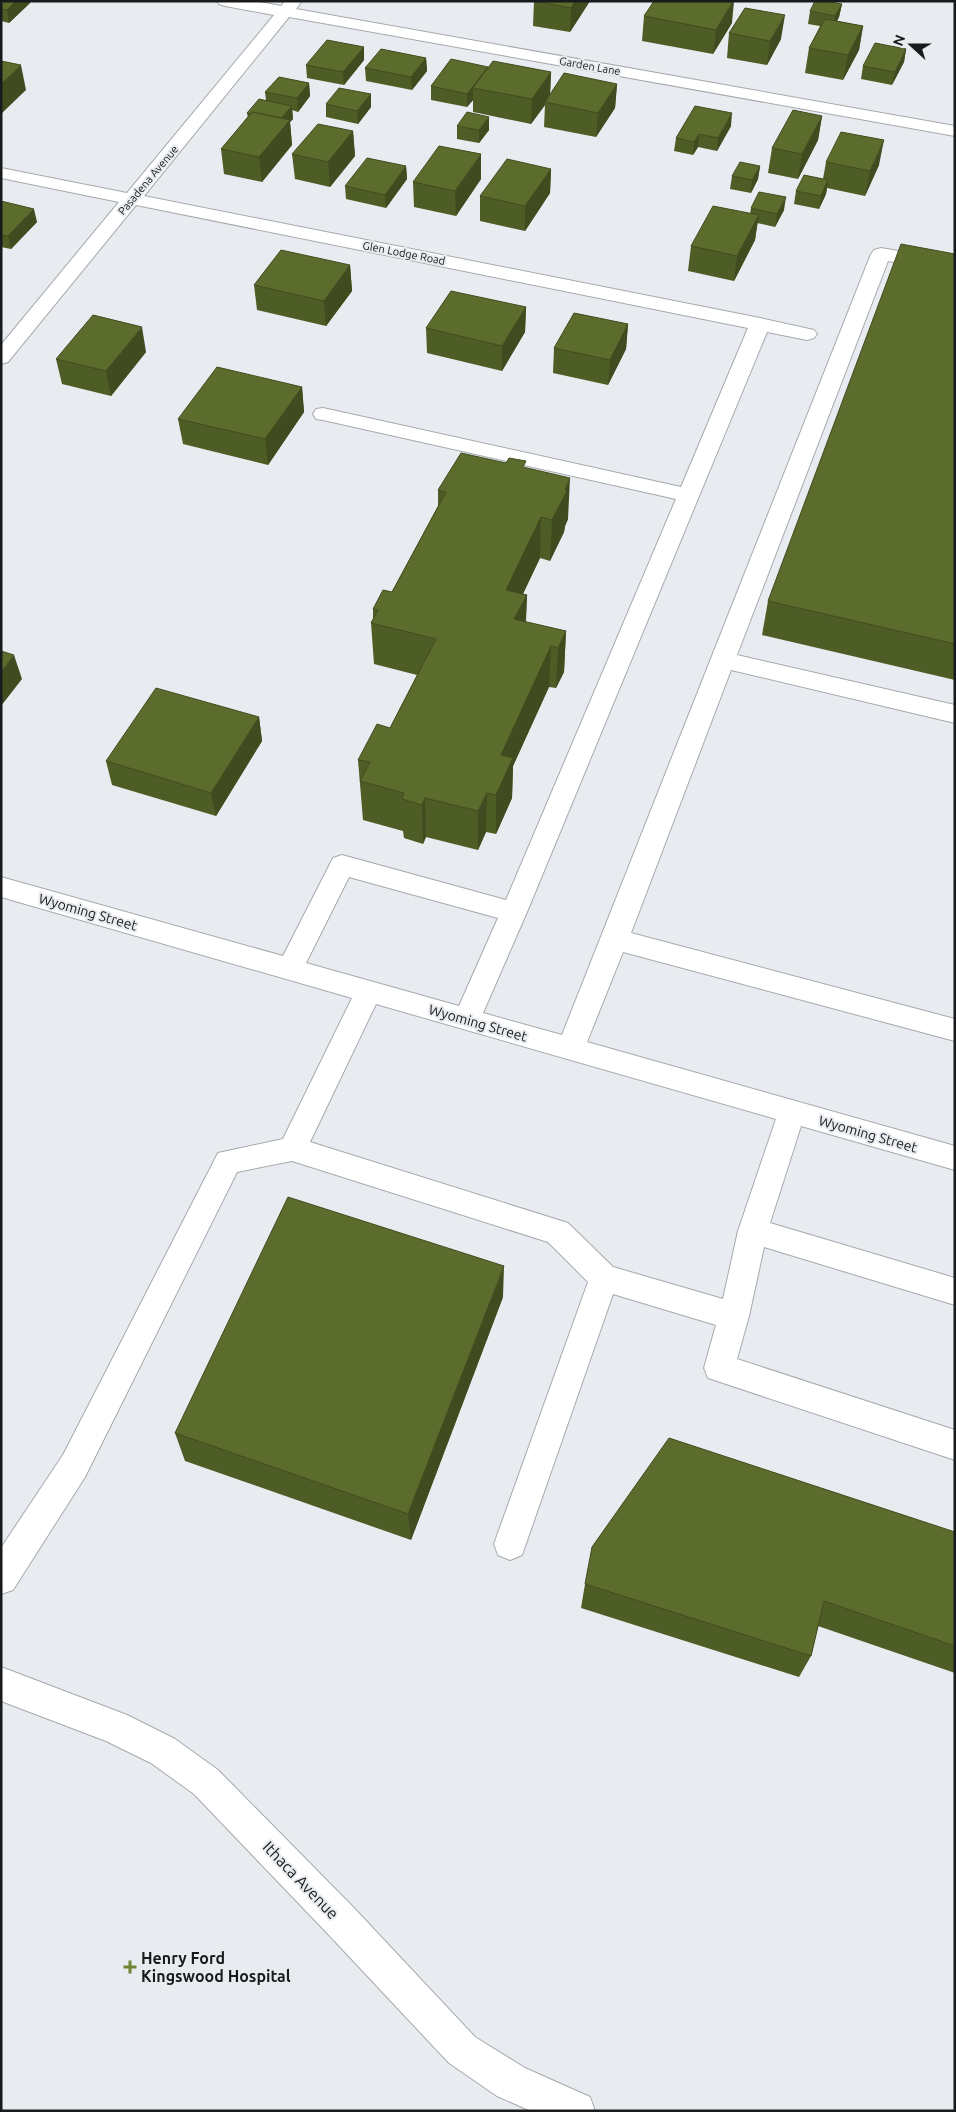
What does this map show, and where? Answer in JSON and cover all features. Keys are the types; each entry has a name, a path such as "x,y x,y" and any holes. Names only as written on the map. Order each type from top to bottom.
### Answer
{"street":[{"name":"Garden Lane","path":"225,1 290,7 955,131"},
{"name":"Pasadena Avenue","path":"1,358 290,7"},
{"name":"Glen Lodge Road","path":"1,173 807,334"},
{"path":"570,1050 615,939 881,254 955,267"},
{"path":"466,1020 514,912 760,324"},
{"path":"323,414 687,495"},
{"path":"724,660 955,714"},
{"path":"289,970 342,865 514,912"},
{"name":"Wyoming Street","path":"1,887 955,1158"},
{"path":"615,939 955,1030"},
{"path":"292,1149 368,992"},
{"path":"792,1112 753,1231 734,1316 719,1368 955,1445"},
{"path":"1,1578 74,1466 228,1162 292,1149 558,1232 604,1278 734,1316"},
{"path":"753,1231 955,1292"},
{"path":"510,1544 604,1278"},
{"name":"Ithaca Avenue","path":"1,1684 115,1727 163,1751 206,1782 341,1921 462,2050 511,2082 576,2111"}],"building":[{"path":"1,1 16,1 7,10 1,9"},
{"path":"535,1 575,1 571,8"},
{"path":"654,1 733,1 716,30 644,16"},
{"path":"815,1 842,4 835,16 810,11"},
{"path":"745,8 785,15 770,41 729,33"},
{"path":"825,19 863,26 848,55 809,48"},
{"path":"327,40 364,47 343,72 306,65"},
{"path":"875,43 906,49 895,72 863,66"},
{"path":"381,49 426,58 411,77 365,68"},
{"path":"451,59 488,67 467,94 431,86"},
{"path":"1,61 21,65 1,84"},
{"path":"493,61 551,72 532,99 473,88"},
{"path":"564,73 617,84 598,113 545,102"},
{"path":"279,77 309,83 297,98 265,92"},
{"path":"339,88 371,94 357,111 326,104"},
{"path":"259,99 292,106 281,118 252,112 251,114 247,113"},
{"path":"695,106 732,113 718,138 699,134 694,142 676,138"},
{"path":"793,110 822,116 802,154 772,148"},
{"path":"252,112 290,120 259,157 221,149"},
{"path":"467,112 489,117 479,130 457,126"},
{"path":"318,124 353,131 328,162 292,154"},
{"path":"841,132 884,140 870,171 826,162"},
{"path":"439,146 481,154 455,191 413,182"},
{"path":"367,158 406,166 385,195 345,186"},
{"path":"507,159 551,169 525,206 480,196"},
{"path":"740,162 760,166 752,180 732,176"},
{"path":"804,175 828,180 821,196 796,191"},
{"path":"759,192 786,197 777,214 751,208"},
{"path":"1,201 34,209 8,236 1,235"},
{"path":"713,206 759,215 737,256 691,246"},
{"path":"901,244 955,254 955,644 768,601"},
{"path":"281,250 350,265 324,301 254,285"},
{"path":"451,291 526,307 502,346 426,328"},
{"path":"574,313 628,324 610,360 554,348"},
{"path":"93,315 142,327 106,371 56,359"},
{"path":"217,367 302,387 265,439 178,419"},
{"path":"461,453 506,463 509,458 526,461 523,467 570,478 565,490 567,491 552,520 541,517 506,590 527,595 514,619 566,631 558,648 551,646 501,755 513,758 496,795 487,793 478,811 425,798 422,805 402,799 404,793 360,781 370,762 358,760 377,724 390,728 436,639 371,623 378,610 373,609 383,590 392,592 446,492 438,490"},
{"path":"1,651 14,655 1,672"},
{"path":"156,688 259,717 211,793 106,761"},
{"path":"288,1197 504,1266 408,1514 175,1433"},
{"path":"669,1438 955,1532 955,1646 824,1601 811,1656 585,1584 592,1547"}],"place":[{"name":"Henry Ford Kingswood Hospital","path":"130,1967"}]}
